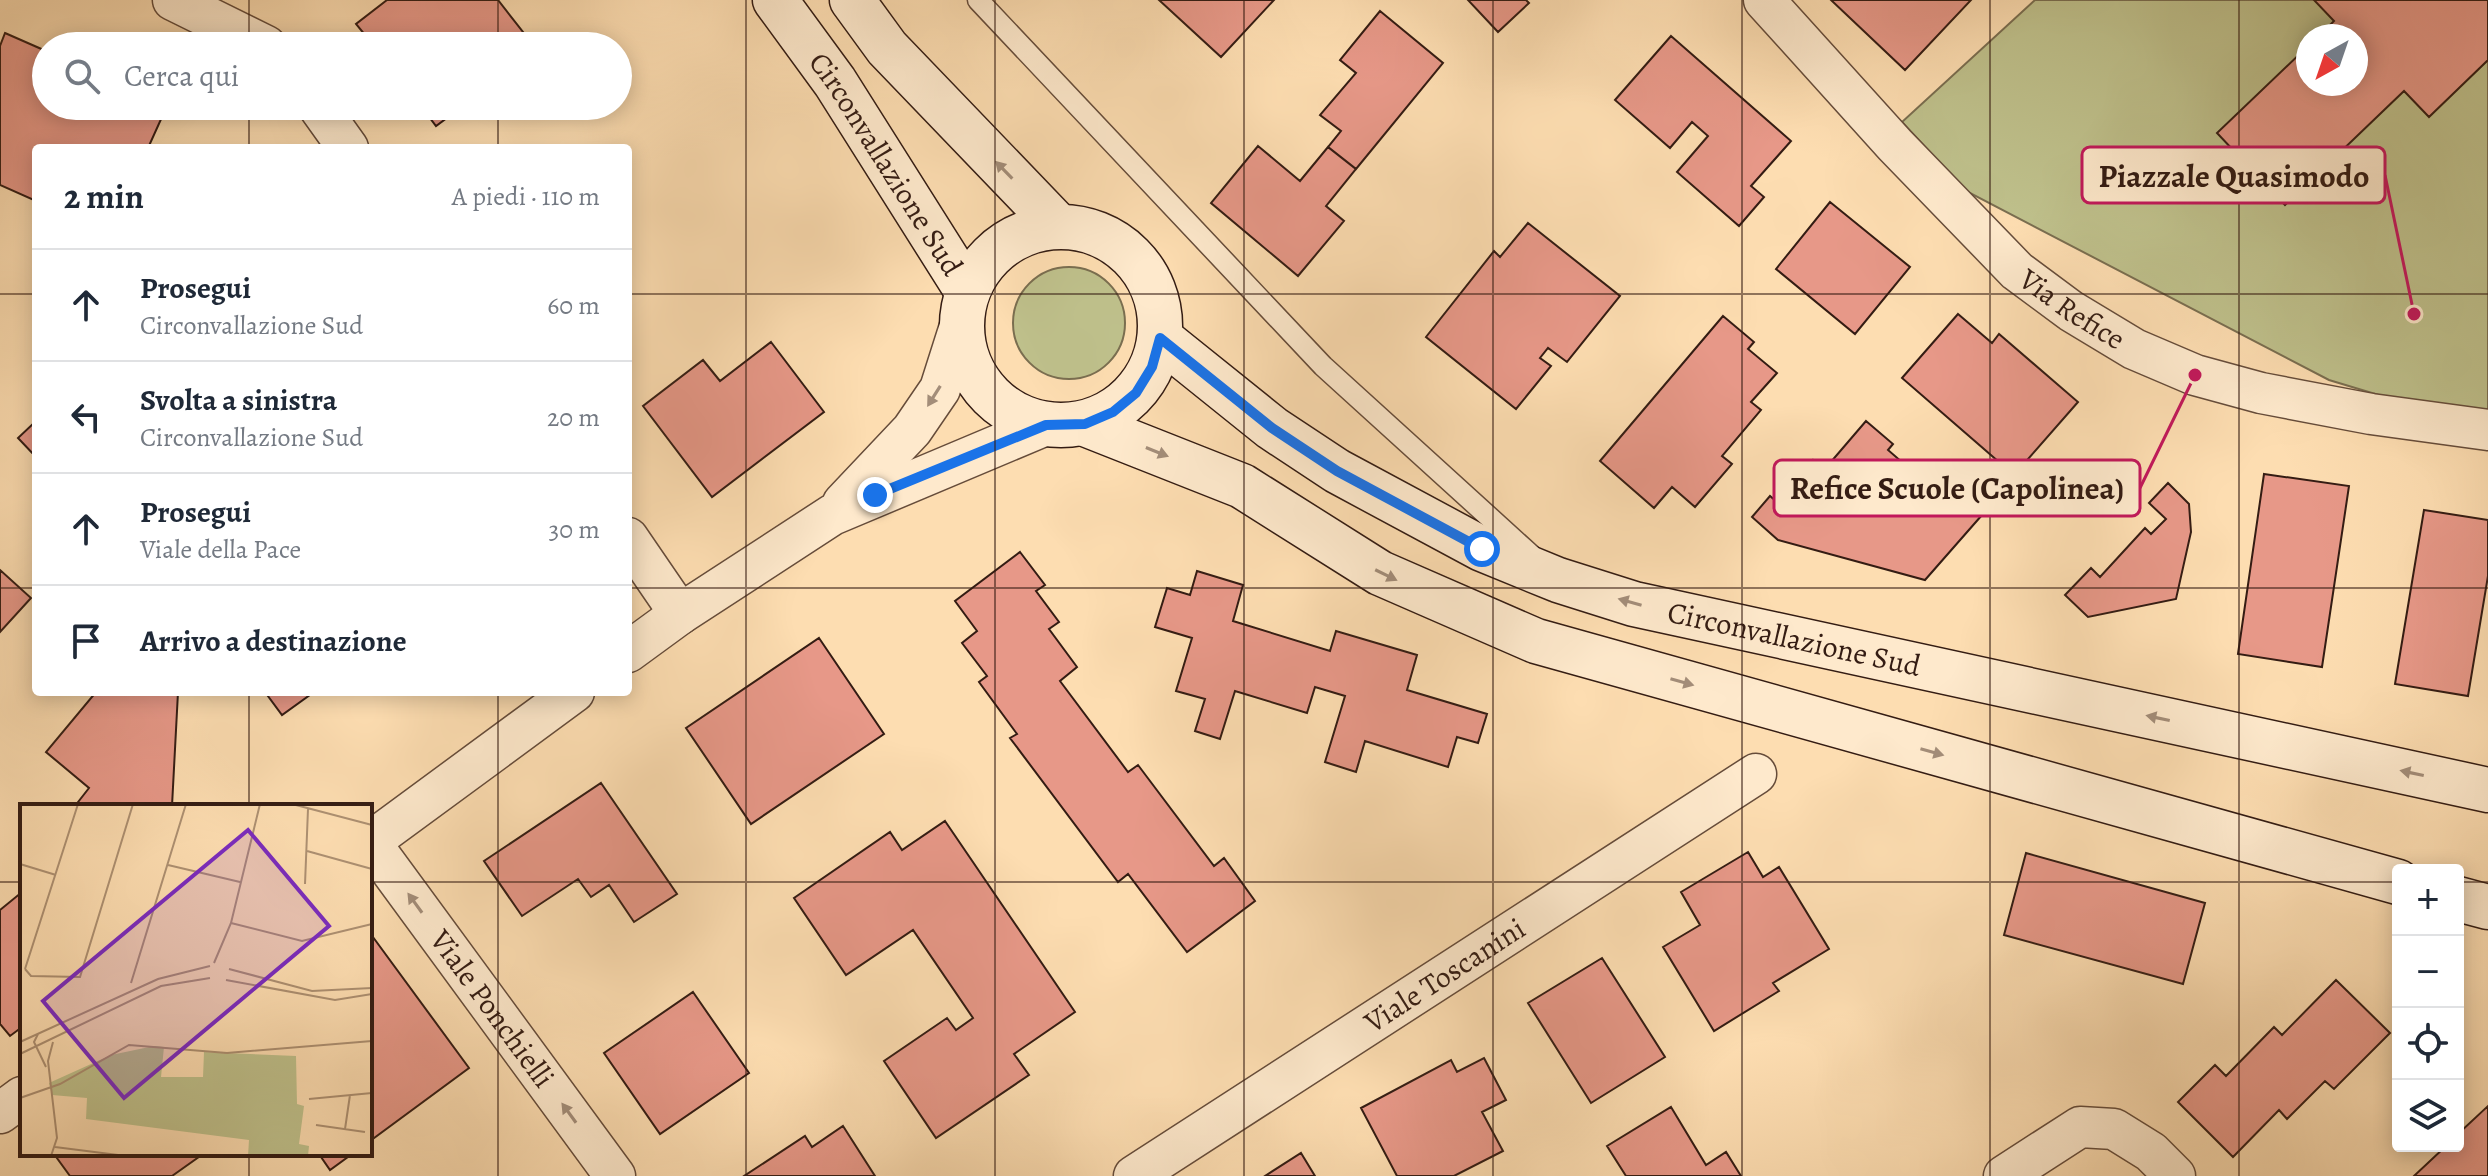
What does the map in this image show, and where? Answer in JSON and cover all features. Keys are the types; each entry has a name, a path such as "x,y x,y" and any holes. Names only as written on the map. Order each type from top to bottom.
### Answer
{"main road":[{"name":"Circonvallazione Sud","path":"775,0 835,82 964,307"},
{"name":"Circonvallazione Sud","path":"852,0 887,48 1058,226"},
{"name":"Circonvallazione Sud","path":"1065,424 1113,412 1136,393 1152,367 1160,338 1159,304 1145,272 1122,247 1091,231 1058,226 1028,231 1002,245 981,265 964,307 964,352 976,379 994,401 1018,417 1065,424 1242,486 1380,573 1536,641 2392,880"},
{"name":"Circonvallazione Sud","path":"1160,338 1272,428 1337,471 1482,549 1558,580 1634,604 2488,790"},
{"path":"2464,901 2488,907"}],"street":[{"path":"173,0 238,32"},
{"name":"Via Refice","path":"1764,0 1895,145 2017,271 2071,311 2134,349 2208,379 2261,393 2371,414 2488,430"},
{"path":"328,120 345,144"},
{"path":"832,515 912,430 940,389 964,307"},
{"path":"632,649 680,614 832,515 1065,424"},
{"path":"632,544 680,614"},
{"path":"372,841 569,696"},
{"name":"Viale Toscanini","path":"1134,1176 1756,774"},
{"name":"Viale Ponchielli","path":"372,845 615,1176"},
{"path":"0,1113 20,1098"},
{"path":"2004,1176 2080,1127 2114,1129 2151,1152 2175,1176"}],"lane":[{"path":"978,0 1323,366 1558,580"}],"green space":[{"path":"2035,0 2488,0 2488,428 2329,380 1966,191 1902,122"},
{"path":"1069,267 1090,272 1108,284 1120,302 1125,323 1120,344 1108,362 1090,374 1069,379 1048,374 1030,362 1018,344 1013,323 1018,302 1030,284 1048,272"}],"building":[{"path":"387,0 498,0 523,32 363,32 356,24"},
{"path":"1159,0 1274,0 1221,57"},
{"path":"1468,0 1526,0 1529,3 1498,32"},
{"path":"1831,0 1971,0 1905,70"},
{"path":"2314,0 2488,0 2488,60 2429,117 2404,91 2285,205 2217,133 2296,57 2296,96 2368,96 2368,24 2331,24 2334,21"},
{"path":"1380,11 1443,63 1356,169 1328,147 1341,131 1320,115 1356,73 1340,60"},
{"path":"5,33 32,45 32,120 161,120 150,144 32,144 32,199 0,185 0,46"},
{"path":"1671,36 1791,141 1751,186 1764,197 1739,226 1677,172 1708,136 1692,122 1670,148 1615,100"},
{"path":"1258,146 1300,181 1328,147 1356,169 1326,206 1344,221 1298,276 1211,203"},
{"path":"1830,202 1910,267 1855,334 1776,269"},
{"path":"1528,223 1620,296 1567,362 1548,348 1540,358 1551,366 1516,409 1426,337 1494,251 1500,257"},
{"path":"1958,314 1992,343 1999,334 2078,402 2014,475 1902,378"},
{"path":"1723,316 1754,342 1748,349 1777,373 1751,402 1761,410 1722,456 1732,464 1695,507 1672,487 1654,508 1600,461"},
{"path":"771,342 824,412 712,497 643,406 703,360 720,381"},
{"path":"1866,421 1893,444 1888,450 1918,476 1925,467 1982,515 1925,580 1778,540 1752,517 1770,496 1777,502 1813,460 1824,470"},
{"path":"32,425 32,453 18,438"},
{"path":"2264,474 2349,486 2322,667 2238,654"},
{"path":"2168,483 2189,504 2191,532 2176,599 2088,617 2065,595 2091,568 2100,577 2145,528 2151,534 2166,519 2149,503"},
{"path":"2424,510 2488,520 2488,576 2468,696 2395,684"},
{"path":"1020,552 1045,585 1036,591 1059,622 1049,629 1077,667 1060,681 1128,772 1138,765 1214,866 1224,858 1255,901 1187,952 1128,874 1118,882 1010,738 1017,734 979,682 987,676 962,643 977,631 955,601"},
{"path":"0,570 31,598 0,632"},
{"path":"1197,571 1243,585 1233,621 1330,651 1336,631 1417,655 1407,690 1487,714 1478,743 1457,737 1448,767 1365,741 1356,772 1325,762 1345,696 1315,687 1307,713 1235,691 1220,739 1195,731 1205,699 1176,691 1192,638 1155,627 1167,588 1190,595"},
{"path":"819,638 884,734 751,824 686,728"},
{"path":"93,696 178,696 172,804 77,804 89,788 46,752"},
{"path":"268,696 308,696 282,715"},
{"path":"601,783 677,894 634,922 609,885 591,897 578,879 522,916 484,861"},
{"path":"945,821 1075,1012 1014,1054 1029,1075 936,1138 884,1061 947,1018 956,1030 973,1018 913,930 846,975 794,898 890,832 902,850"},
{"path":"1748,852 1763,877 1779,867 1829,949 1773,983 1779,991 1714,1031 1663,947 1700,925 1681,892"},
{"path":"2026,853 2205,903 2183,984 2004,935"},
{"path":"20,894 20,1028 10,1036 0,1024 0,910"},
{"path":"372,936 469,1068 372,1140"},
{"path":"1602,958 1665,1057 1591,1103 1528,1003"},
{"path":"2336,980 2390,1033 2334,1089 2325,1081 2287,1119 2279,1110 2233,1157 2178,1102 2215,1065 2226,1076 2274,1027 2282,1035"},
{"path":"693,992 749,1073 660,1134 604,1053"},
{"path":"1484,1058 1506,1100 1482,1112 1503,1151 1454,1176 1397,1176 1361,1108 1451,1060 1457,1072"},
{"path":"2488,1106 2488,1176 2414,1176 2440,1152 2464,1152 2464,1128"},
{"path":"1671,1107 1706,1165 1726,1152 1741,1176 1626,1176 1607,1146"},
{"path":"843,1126 875,1176 744,1176 805,1136 812,1147"},
{"path":"1301,1153 1315,1176 1265,1176"},
{"path":"55,1156 200,1156 172,1176 70,1176"},
{"path":"320,1156 349,1156 330,1170"}],"place":[{"name":"Piazzale Quasimodo","path":"2414,314"},
{"name":"Refice Scuole (Capolinea)","path":"2195,375"}],"route":[{"path":"875,495 1046,425 1085,424 1113,412 1136,393 1152,367 1160,338 1272,428 1337,471 1482,549"}]}
